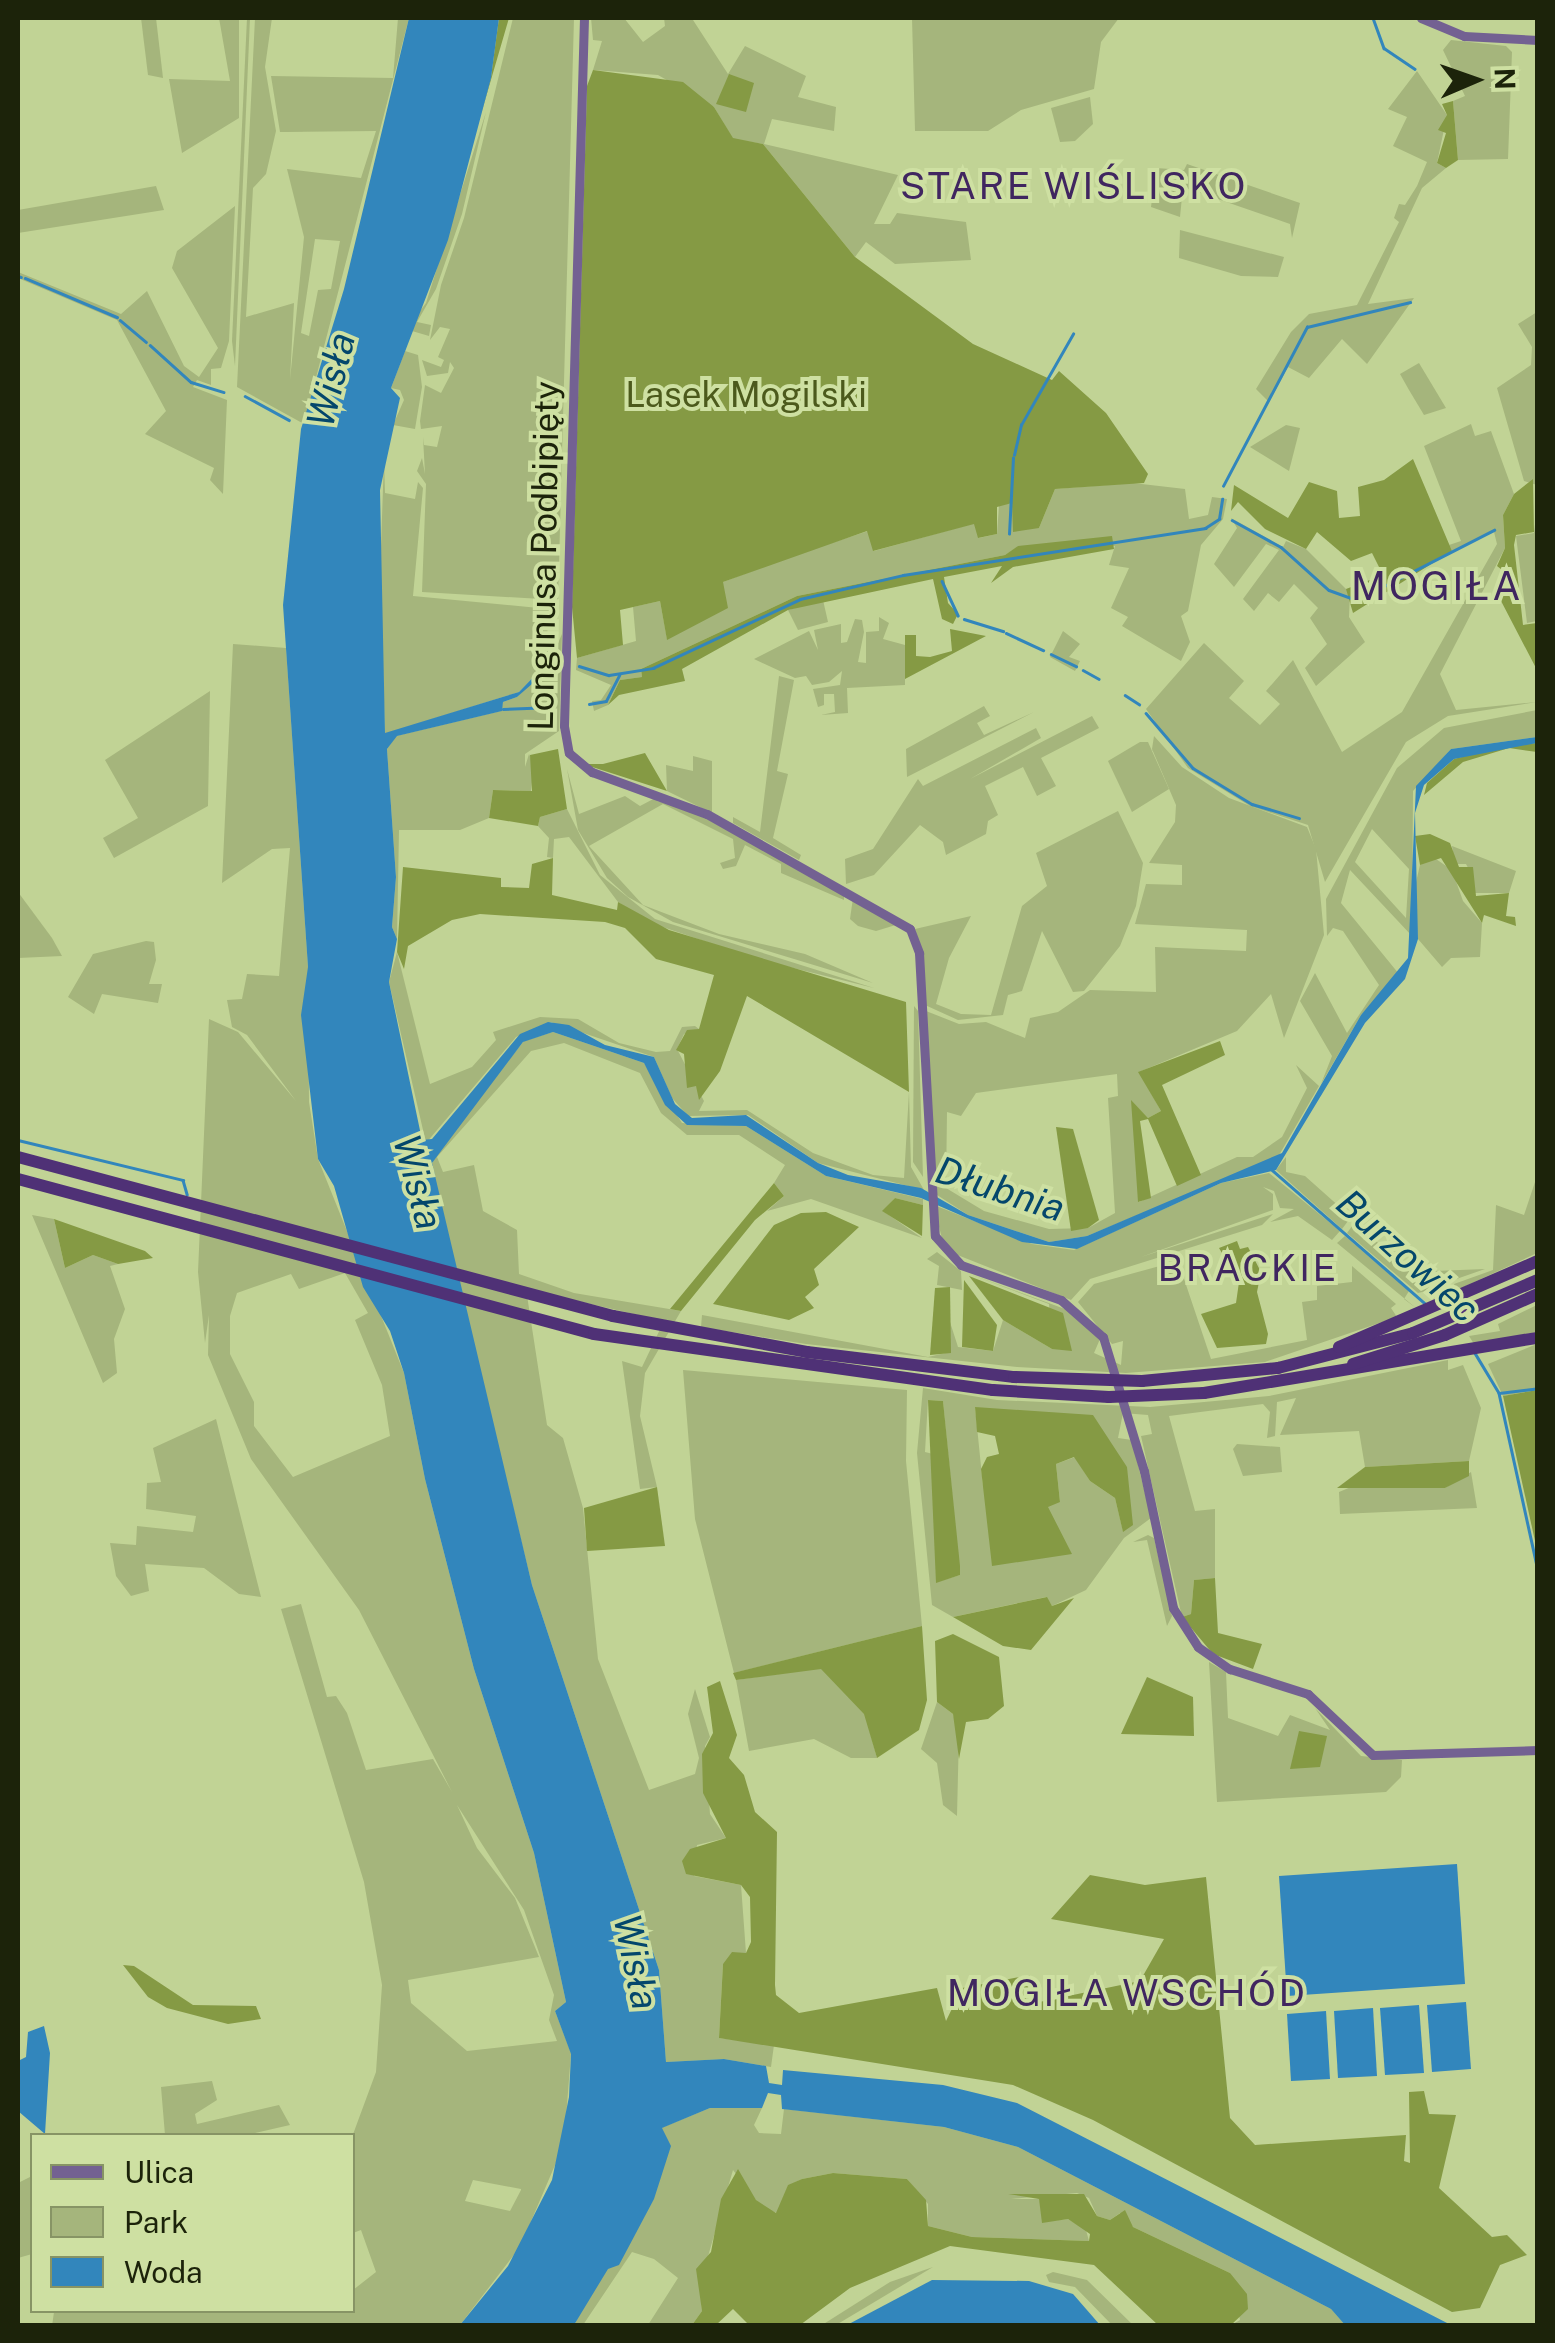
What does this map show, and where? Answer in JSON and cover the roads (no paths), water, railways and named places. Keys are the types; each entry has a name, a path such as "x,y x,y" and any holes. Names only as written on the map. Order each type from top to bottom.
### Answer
{"highway":[{"path":"18,1156 532,1297 697,1334 852,1358 1065,1380 1176,1380 1299,1363 1418,1337"},
{"path":"18,1180 544,1322 694,1353 1073,1396 1186,1394 1297,1380 1538,1338"},
{"path":"1299,1363 1459,1298 1538,1261"},
{"path":"1297,1380 1493,1309 1537,1285"}],"street":[{"name":"Longinusa Podbipięty","path":"584,18 567,748 586,770 693,806 910,930 919,958 929,1208 938,1242 965,1267 1072,1306 1106,1342 1136,1438 1174,1608 1208,1656 1308,1694 1373,1754 1532,1750"},
{"path":"1421,18 1464,36 1538,40"}],"water":[{"name":"Wisła","path":"409,18 499,18 491,78 448,240 391,388 400,398 380,490 385,733 519,692 544,666 555,664 517,697 503,702 502,711 397,736 387,749 396,877 392,927 397,939 389,982 422,1140 432,1139 520,1034 548,1022 569,1025 605,1045 654,1057 675,1104 692,1118 746,1115 818,1163 848,1175 921,1188 968,1215 1049,1242 1087,1236 1282,1153 1361,1015 1408,958 1416,786 1451,749 1537,737 1537,743 1454,759 1424,785 1415,813 1418,939 1405,979 1365,1023 1276,1170 1221,1183 1077,1249 1022,1242 921,1198 826,1176 746,1126 687,1125 665,1105 644,1063 553,1032 523,1042 432,1163 532,1585 659,1970 666,2062 724,2059 766,2066 769,2083 782,2085 783,2070 943,2085 1017,2103 1451,2325 1345,2325 1331,2309 1018,2147 944,2127 782,2109 781,2095 768,2093 762,2108 710,2108 662,2128 671,2146 654,2199 619,2265 608,2269 574,2325 460,2325 508,2266 552,2180 569,2097 571,2054 555,2011 566,2002 534,1853 474,1669 425,1479 404,1373 390,1331 363,1287 334,1186 318,1159 301,1015 308,967 283,605 301,429 344,289"},
{"path":"1457,1864 1465,1984 1287,1996 1279,1876"},
{"path":"1466,2002 1471,2069 1432,2072 1427,2005"},
{"path":"1419,2005 1424,2073 1385,2075 1380,2008"},
{"path":"1373,2008 1377,2076 1338,2078 1334,2011"},
{"path":"1326,2011 1330,2079 1291,2081 1287,2014"},
{"path":"44,2026 50,2053 45,2133 18,2111 18,2061 26,2057 28,2032"},
{"path":"932,2280 1029,2281 1073,2294 1100,2325 847,2325"}],"waterway":[{"path":"1373,18 1384,48 1415,69"},
{"path":"25,278 117,317"},
{"path":"1223,486 1307,327 1410,302"},
{"path":"120,320 146,342"},
{"path":"1014,455 1021,425 1073,334"},
{"path":"150,345 191,382 223,392"},
{"name":"Wisła","path":"245,396 289,420"},
{"path":"1009,534 1013,458"},
{"path":"579,666 609,675 653,668 800,599 903,575 1205,528 1219,519 1222,499"},
{"path":"1232,520 1281,547 1329,590 1357,600 1494,530"},
{"path":"942,581 958,616"},
{"path":"964,619 1003,631"},
{"path":"1006,633 1043,650"},
{"path":"1051,654 1076,666"},
{"path":"1083,670 1099,679"},
{"path":"589,704 606,701 619,675"},
{"path":"1125,695 1139,704"},
{"path":"503,709 552,707"},
{"path":"1146,713 1193,768 1252,804 1299,818"},
{"path":"18,1140 183,1180 187,1194"},
{"name":"Burzowiec","path":"1271,1169 1427,1305"},
{"name":"Burzowiec","path":"1475,1353 1499,1393 1538,1570"},
{"path":"1499,1393 1538,1388"},
{"name":"Burzowiec","path":"1538,1779 1538,1847"}],"district":[{"name":"STARE WIŚLISKO","path":"1074,186"},
{"name":"MOGIŁA","path":"1437,586"},
{"name":"BRACKIE","path":"1248,1268"},
{"name":"MOGIŁA WSCHÓD","path":"1127,1993"}],"park label":[{"name":"Lasek Mogilski","path":"746,395"}],"water label":[{"name":"Dłubnia","path":"1000,1189"}]}
